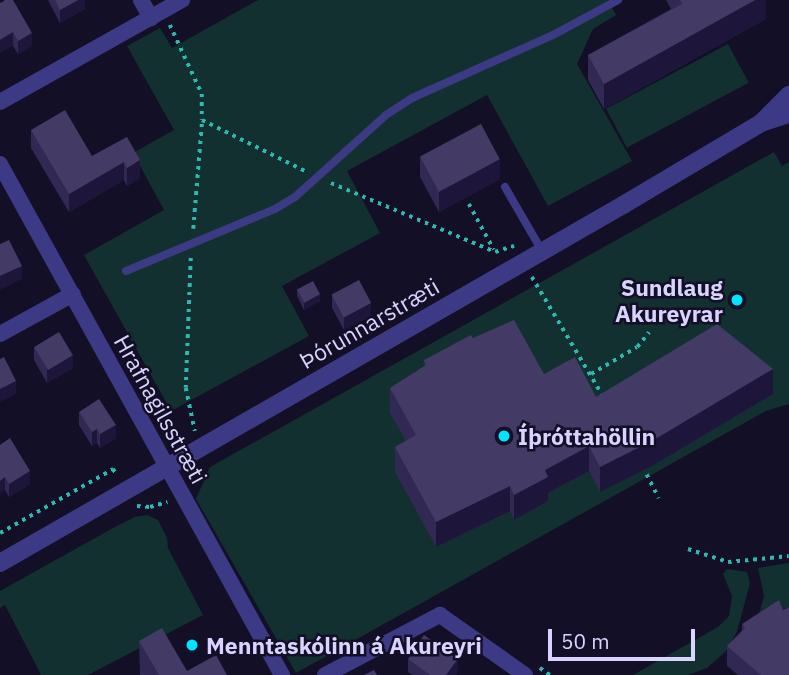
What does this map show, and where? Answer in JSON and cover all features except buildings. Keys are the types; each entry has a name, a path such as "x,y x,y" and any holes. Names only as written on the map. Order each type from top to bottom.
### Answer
{"street":[{"path":"141,0 157,14"},
{"path":"0,102 182,0"},
{"name":"Þórunnarstræti","path":"761,123 789,95"},
{"name":"Þórunnarstræti","path":"0,563 761,123 789,114"},
{"name":"Hrafnagilsstræti","path":"0,164 282,675"},
{"path":"0,334 73,294"},
{"path":"325,675 440,615 525,675"}],"lane":[{"path":"127,271 275,209 318,177 386,115 412,98 552,35 618,0"},
{"path":"505,187 542,252"}],"path":[{"path":"157,14 202,94 186,388 191,421 201,446"},
{"path":"202,120 318,177 495,252 513,245 609,407"},
{"path":"469,204 495,252"},
{"path":"591,374 637,347 649,332"},
{"path":"640,462 659,498"},
{"path":"688,549 728,562 789,556"}],"green space":[{"path":"258,0 608,0 616,15 593,29 577,64 632,161 548,206 487,95 347,171 380,233 282,286 309,336 171,411 84,255 164,210 133,153 174,130 127,46 160,28 172,48"},
{"path":"728,44 749,83 627,148 606,109"},
{"path":"774,152 782,166 789,162 789,404 766,411 296,673 196,499 210,467"},
{"path":"147,515 158,520 167,538 168,548 203,615 88,675 41,675 5,605 0,608 0,591 113,528 135,517"},
{"path":"789,563 789,607 758,618 764,596 758,568"},
{"path":"727,569 747,572 750,583 737,632 725,652 707,668 688,675 633,675 718,627 729,616 732,596 723,574"}],"place":[{"name":"Sundlaug Akureyrar","path":"737,300"},
{"name":"Íþróttahöllin","path":"504,436"},
{"name":"Menntaskólinn á Akureyri","path":"192,645"}]}
